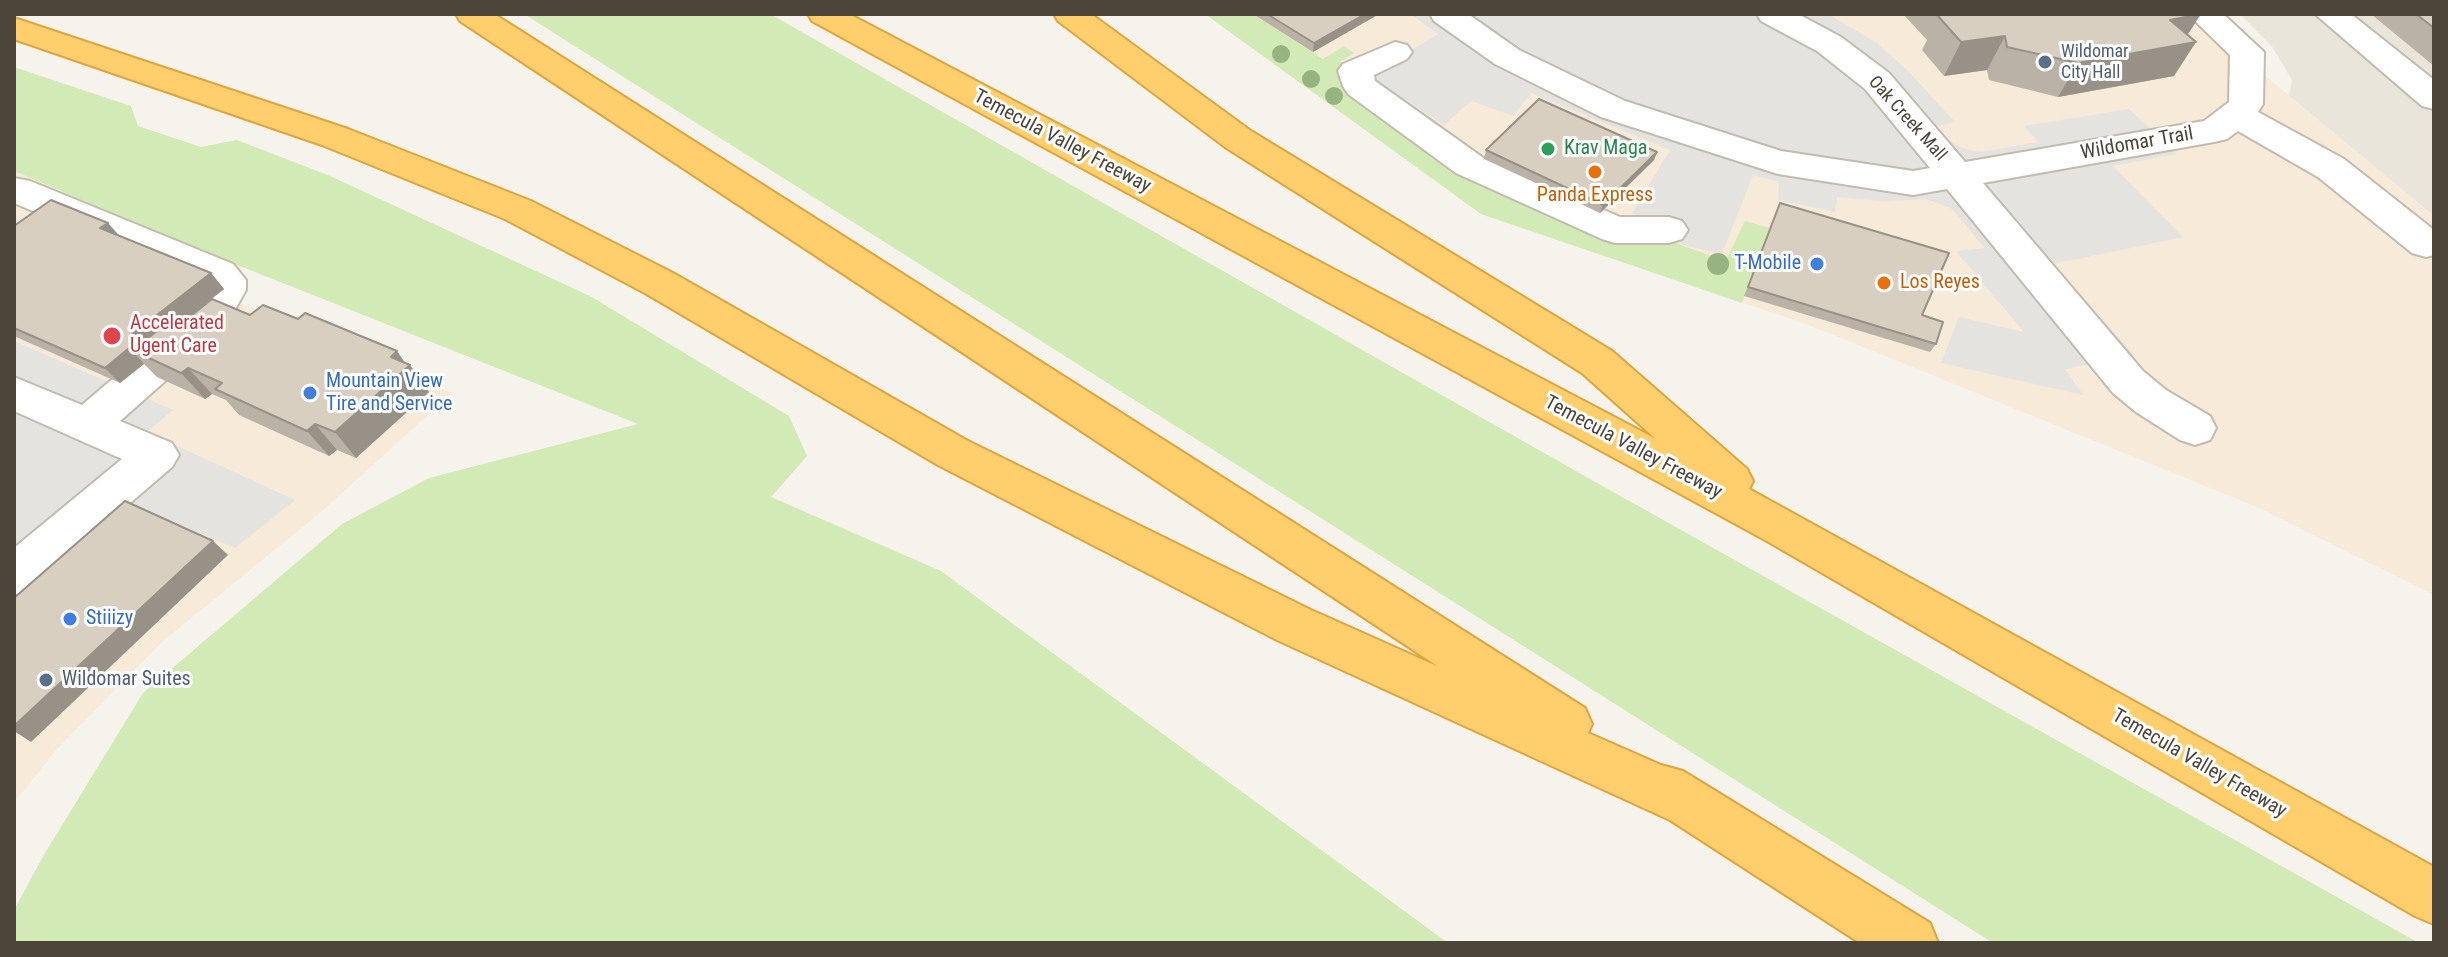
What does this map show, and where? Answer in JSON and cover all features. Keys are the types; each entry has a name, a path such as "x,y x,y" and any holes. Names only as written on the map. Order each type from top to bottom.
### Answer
{"highway":[{"path":"472,14 1910,943"},
{"name":"Temecula Valley Freeway","path":"824,14 1783,528 2434,897"},
{"path":"1070,14 1238,139 1597,362 1783,528"},
{"path":"14,28 335,137 518,210 659,283 967,461 1294,625 1689,803"}],"street":[{"name":"Wildomar Trail","path":"1446,14 1507,57 1613,109 1778,162 1913,183 2214,131 2237,115"},
{"name":"Oak Creek Mall","path":"1773,14 1829,44 1877,81 2128,382 2151,401 2195,428"},
{"path":"2204,14 2247,52 2246,104 2237,115 2331,168 2426,244"},
{"path":"2331,14 2434,98"},
{"path":"1395,52 1355,71 1360,86 1469,165 1615,230 1669,230"},
{"path":"17,190 219,274 226,280 226,290 219,303 184,341 87,425"},
{"path":"14,393 157,455 14,575"}],"shaded area":[{"path":"1205,14 2191,14 2434,216 2434,595 2257,507 1809,325 1481,214"},
{"path":"1411,14 1828,14 1877,43 1908,71 1955,122 1935,127 1955,145 1968,150 1982,152 2038,142 2024,126 2129,109 2177,154 2113,166 2183,237 2053,264 2134,355 2065,369 2083,395 1941,363 1959,317 2024,332 1956,251 1985,248 1951,208 1926,199 1881,201 1837,197 1835,212 1778,200 1779,182 1753,175 1722,254 1683,245 1663,224 1632,213 1670,150 1531,93 1513,116 1471,101 1444,125 1369,75 1438,34"},
{"path":"2240,14 2434,14 2434,216 2289,96 2292,80 2273,48"},
{"path":"14,171 242,267 242,304 452,393 321,512 162,642 56,750 14,803"},
{"path":"14,341 173,410 147,432 295,500 235,548 118,499 14,586"}],"green space":[{"path":"524,14 770,14 1574,470 2419,943 1993,943"},
{"path":"1205,14 1253,14 1323,59 1344,46 1354,53 1341,61 1339,83 1448,163 1726,261 1745,221 1770,228 1742,303 1481,214"},
{"path":"14,67 131,106 138,126 201,147 237,140 330,176 590,296 789,416 807,456 771,497 941,571 1448,943 14,943 14,910 45,853 143,693 342,524 429,478 638,424 197,249 14,171"}],"building":[{"path":"1267,14 1365,14 1314,43"},
{"path":"2201,14 2170,20 2196,42 2078,63 2007,47 2005,36 1961,42 1938,16"},
{"path":"2416,14 2434,14 2434,28"},
{"path":"1539,99 1657,152 1603,205 1486,150"},
{"path":"51,200 108,223 100,228 211,273 130,336 140,339 105,368 14,328 14,226"},
{"path":"1780,203 1949,253 1922,315 1943,322 1936,344 1748,287"},
{"name":"Mountain View Tire and Service","path":"212,299 250,315 263,305 298,319 305,313 397,351 391,357 410,365 335,432 315,424 307,431 215,389 222,383 188,368 181,373 132,350 173,319 182,323"},
{"path":"125,501 213,541 14,726 14,598"}],"place":[{"name":"Wildomar City Hall","path":"2045,62"},
{"name":"Krav Maga","path":"1548,149"},
{"name":"Panda Express","path":"1595,172"},
{"name":"T-Mobile","path":"1817,264"},
{"name":"Los Reyes","path":"1884,283"},
{"name":"Accelerated Ugent Care","path":"112,336"},
{"name":"Mountain View Tire and Service","path":"310,393"},
{"name":"Stiiizy","path":"70,619"},
{"name":"Wildomar Suites","path":"46,680"}]}
